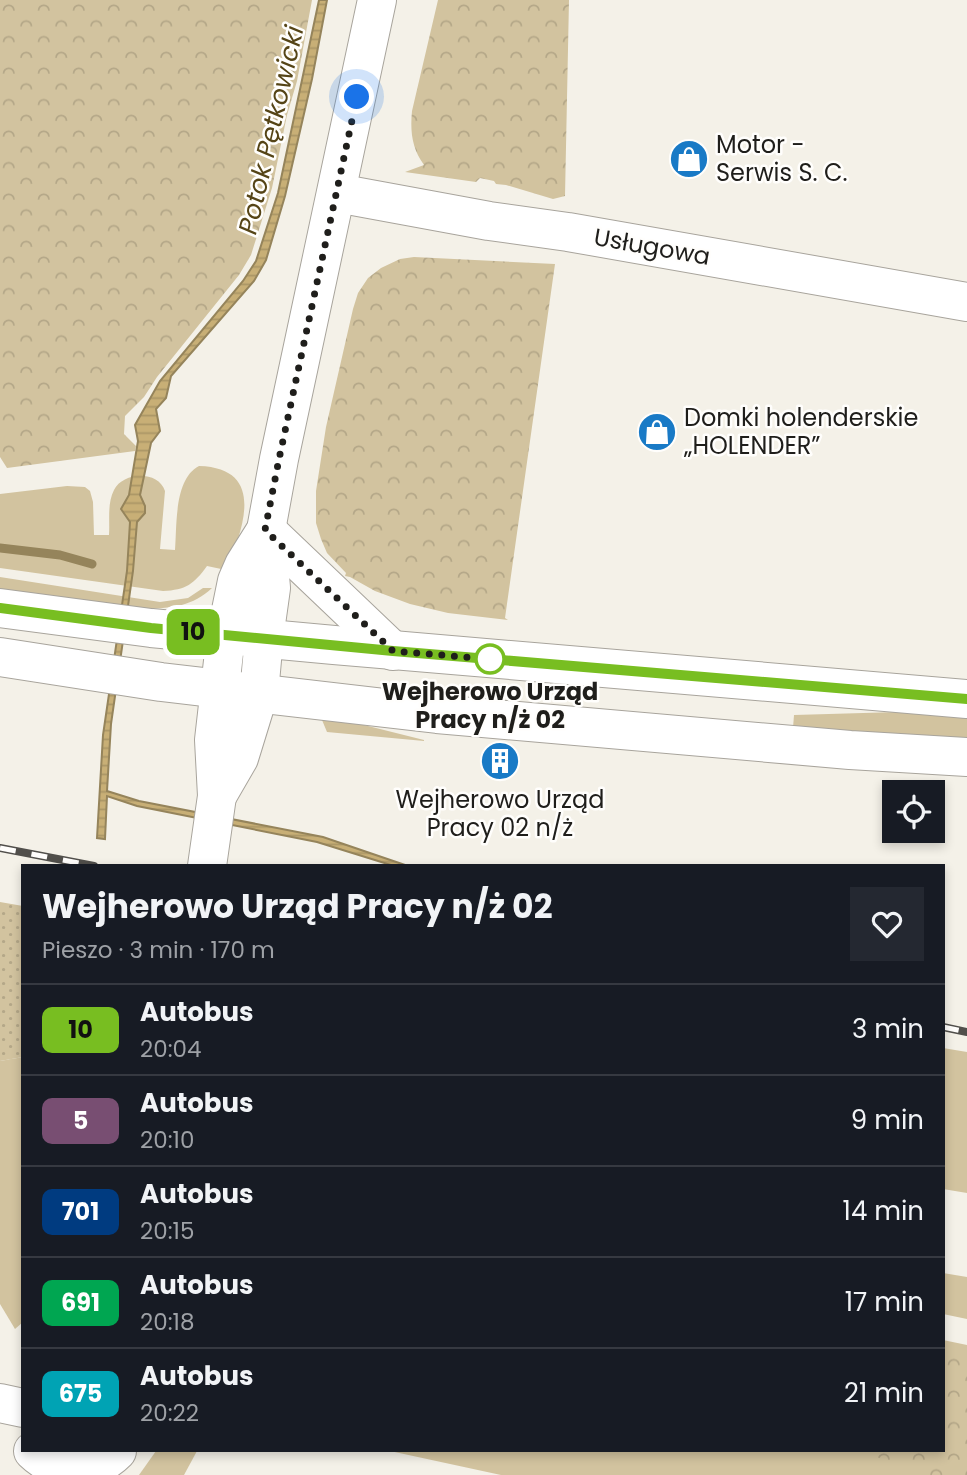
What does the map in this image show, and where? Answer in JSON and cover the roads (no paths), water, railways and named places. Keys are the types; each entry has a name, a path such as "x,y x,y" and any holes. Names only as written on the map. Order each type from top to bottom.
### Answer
{"main road":[{"path":"217,796 239,758 259,693 271,588 265,530 377,0"},
{"name":"Usługowa","path":"337,193 967,302"},
{"path":"207,864 217,796 214,740 226,635 237,581 265,530"},
{"path":"265,530 393,651"},
{"path":"0,608 151,628 393,651 967,699"},
{"path":"0,657 162,682 437,715 850,750 967,757"},
{"path":"162,682 214,740"},
{"path":"0,1403 21,1408"},
{"path":"42,1462 63,1472 75,1473 88,1472 104,1464"}],"waterway":[{"path":"0,548 60,555 92,564"}],"railway":[{"path":"0,848 84,864"},
{"path":"945,1027 967,1032"}],"place":[{"name":"Motor - Serwis S. C.","path":"689,159"},
{"name":"Domki holenderskie „HOLENDER”","path":"657,432"},
{"name":"Wejherowo Urząd Pracy n/ż 02","path":"490,659"},
{"name":"Wejherowo Urząd Pracy 02 n/ż","path":"500,761"}],"water label":[{"name":"Potok Pętkowicki","path":"271,130"}]}
